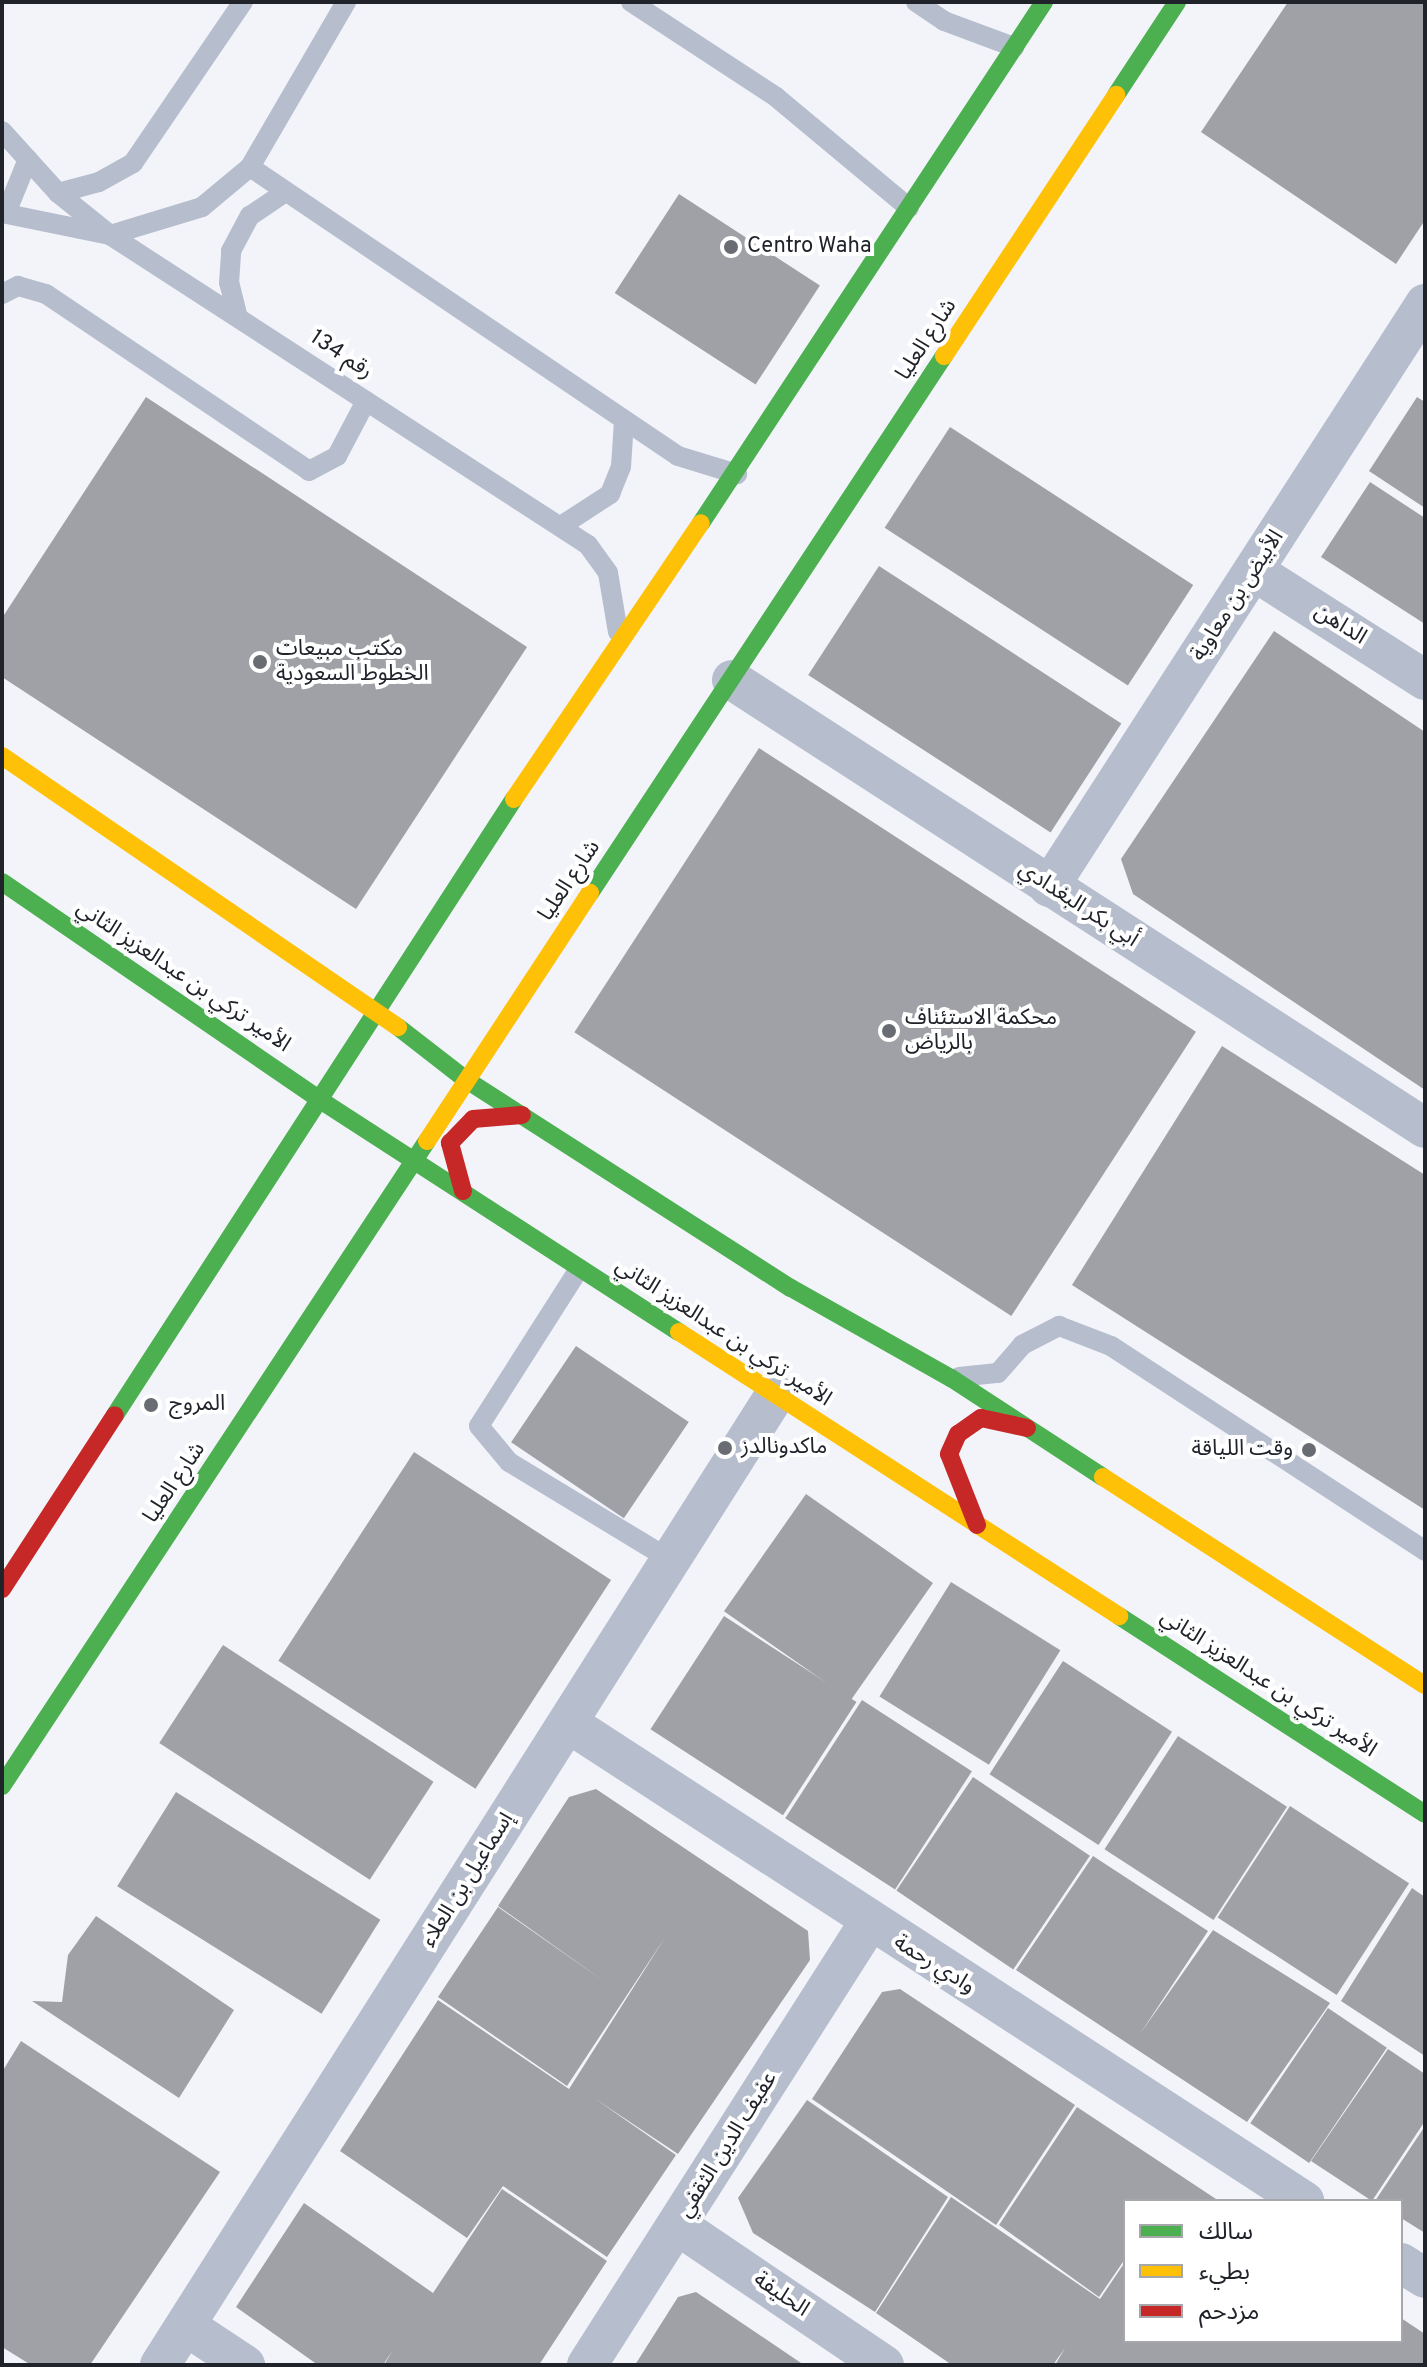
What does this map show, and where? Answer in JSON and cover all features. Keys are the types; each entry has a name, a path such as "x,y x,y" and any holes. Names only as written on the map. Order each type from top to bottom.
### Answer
{"main road":[{"path":"2,1589 317,1098 378,1011 619,636 737,474 1044,2"},
{"name":"شارع العليا","path":"2,1786 417,1161 465,1079 732,680 1177,2"},
{"path":"2,756 378,1011 465,1079 791,1288 951,1378 1425,1685"},
{"name":"الأمير تركي بن عبدالعزيز الثاني","path":"2,882 317,1098 1425,1814"},
{"path":"463,1191 450,1143 473,1119 522,1115"},
{"path":"977,1525 953,1473 949,1454 958,1434 981,1418 1030,1428"}],"street":[{"name":"الأبيض بن معاوية","path":"1049,887 1425,304"},
{"name":"الداهن","path":"1254,571 1425,680"},
{"name":"أبي بكر البغدادي","path":"732,680 1425,1128"},
{"name":"إسماعيل بن العلاء","path":"160,2365 775,1395"},
{"name":"وادي رحمة","path":"568,1723 868,1924 1301,2199"},
{"name":"عفيف الدين الثقفي","path":"587,2365 868,1924"},
{"name":"الحليفة","path":"677,2225 884,2365"},
{"path":"1403,2264 1425,2278"},
{"path":"186,2326 245,2365"}],"lane":[{"path":"58,193 99,182 133,163 243,2"},
{"path":"28,159 4,213 110,235 202,207 250,167 346,2"},
{"path":"631,2 776,97 909,208"},
{"path":"916,2 944,21 1014,47"},
{"name":"رقم 134","path":"2,131 58,193 110,235 237,314 588,545 608,573 619,636"},
{"path":"250,167 284,193 678,456 737,474"},
{"path":"237,314 231,251 250,216 284,193"},
{"path":"2,294 18,286 46,294 309,471 337,456 366,401"},
{"path":"561,526 610,494 621,467 624,421"},
{"path":"579,1269 479,1426 509,1462 669,1559"},
{"path":"951,1378 998,1373 1022,1345 1059,1326 1111,1346 1425,1551"}],"building":[{"path":"1288,2 1425,2 1425,220 1396,264 1201,132"},
{"path":"679,194 820,285 756,384 615,293"},
{"name":"مكتب مبيعات الخطوط السعودية","path":"146,397 527,647 356,909 2,677 2,618"},
{"path":"1417,397 1425,402 1425,508 1369,471"},
{"path":"950,427 1193,585 1128,686 885,528"},
{"path":"1370,482 1425,518 1425,624 1321,557"},
{"path":"879,566 1121,723 1051,832 808,675"},
{"path":"1274,631 1425,732 1425,1090 1133,894 1121,859"},
{"name":"محكمة الاستئناف بالرياض","path":"759,748 1196,1032 1011,1316 574,1032"},
{"path":"1222,1046 1425,1175 1425,1510 1072,1285"},
{"path":"576,1346 689,1422 624,1518 511,1442"},
{"path":"414,1452 611,1580 475,1789 278,1661"},
{"path":"806,1494 933,1583 851,1700 724,1611"},
{"path":"951,1582 1060,1650 989,1765 879,1696"},
{"path":"724,1616 857,1702 783,1815 650,1729"},
{"path":"223,1645 434,1782 370,1880 159,1743"},
{"path":"1063,1661 1172,1732 1099,1845 989,1774"},
{"path":"862,1700 972,1771 895,1890 785,1818"},
{"path":"1178,1736 1287,1807 1214,1920 1104,1849"},
{"path":"973,1777 1090,1856 1013,1969 896,1891"},
{"path":"596,1789 808,1931 810,1960 678,2154 594,2098 676,2155 607,2257 503,2186 467,2238 340,2151 438,2000 569,2089 666,1936 567,2086 438,1997 498,1907 605,1982 498,1906 569,1797"},
{"path":"176,1792 380,1920 322,2014 117,1886"},
{"path":"1290,1806 1409,1883 1337,1995 1218,1918"},
{"path":"1093,1856 1208,1931 1140,2034 1213,1930 1330,2003 1247,2122 1016,1970"},
{"path":"1412,1888 1425,1897 1425,2056 1341,2001"},
{"path":"96,1916 234,2010 179,2098 32,2001 62,2002 68,1955"},
{"path":"900,1989 1075,2105 996,2225 812,2099 882,1992"},
{"path":"1328,2008 1387,2048 1309,2163 1250,2123"},
{"path":"21,2041 220,2172 90,2365 31,2365 2,2347 2,2072"},
{"path":"1388,2049 1425,2074 1425,2121 1373,2199 1311,2161"},
{"path":"807,2100 948,2197 875,2312 753,2233 738,2198"},
{"path":"1077,2107 1216,2199 1123,2199 1123,2262 1099,2297 999,2225"},
{"path":"1425,2126 1425,2233 1403,2219 1403,2199 1376,2199"},
{"path":"502,2189 607,2261 539,2365 384,2365 393,2350 383,2365 318,2365 236,2307 304,2203 433,2293"},
{"path":"951,2197 1100,2299 1123,2265 1123,2343 1403,2343 1403,2319 1425,2334 1425,2365 1055,2365 1065,2348 1053,2365 952,2365 876,2313"},
{"path":"696,2292 804,2365 635,2365 678,2297"}],"traffic: fast":[{"path":"701,523 1044,2"},
{"path":"1116,95 1177,2"},
{"path":"590,893 944,356"},
{"path":"115,1415 514,799"},
{"path":"2,882 317,1098 679,1332"},
{"path":"398,1027 465,1079 791,1288 951,1378 1103,1477"},
{"path":"2,1786 427,1141"},
{"path":"1119,1616 1425,1814"}],"traffic: slow":[{"path":"944,356 1116,95"},
{"path":"514,799 701,523"},
{"path":"2,756 398,1027"},
{"path":"427,1141 590,893"},
{"path":"679,1332 1119,1616"},
{"path":"1103,1477 1425,1685"}],"traffic: jam":[{"path":"463,1191 450,1143 473,1119 522,1115"},
{"path":"2,1589 115,1415"},
{"path":"977,1525 949,1454 958,1434 981,1418 1027,1428"}],"place":[{"name":"Centro Waha","path":"731,247"},
{"name":"مكتب مبيعات الخطوط السعودية","path":"260,662"},
{"name":"محكمة الاستئناف بالرياض","path":"889,1031"},
{"name":"المروج","path":"151,1405"},
{"name":"ماكدونالدز","path":"725,1448"},
{"name":"وقت اللياقة","path":"1309,1450"}]}
